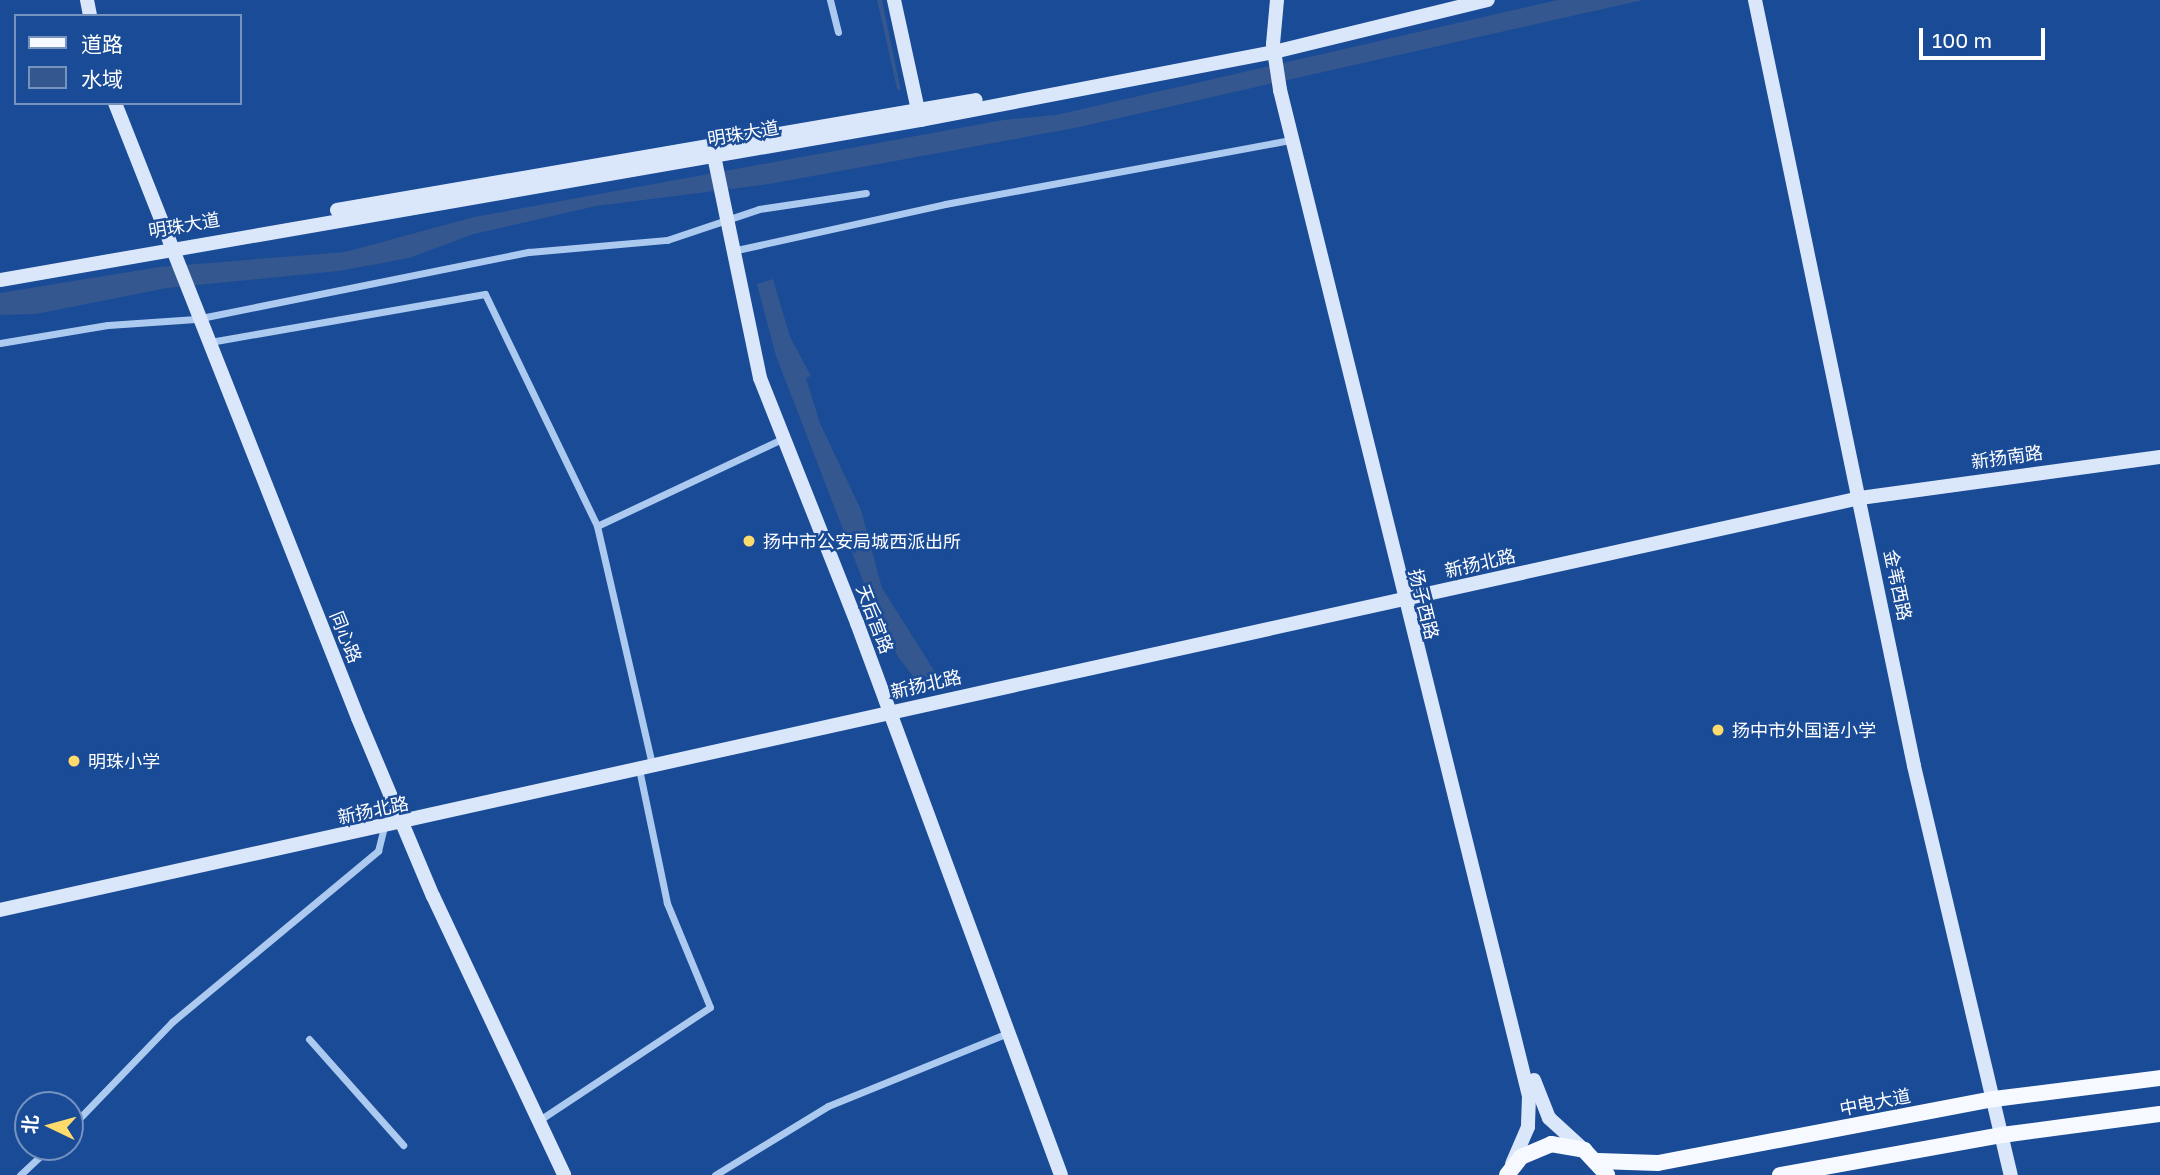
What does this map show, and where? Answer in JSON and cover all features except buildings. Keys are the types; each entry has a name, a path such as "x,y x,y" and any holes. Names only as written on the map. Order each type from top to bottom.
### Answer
{"main road":[{"name":"中电大道","path":"1603,1168 1658,1163 1994,1099 2160,1078"},
{"path":"1780,1175 2002,1135 2160,1114"},
{"path":"1506,1173 1535,1148 1551,1144 1584,1150 1603,1168"}],"street":[{"path":"830,0 838,32"},
{"path":"894,0 919,115"},
{"path":"1277,0 1278,52"},
{"path":"1278,52 1286,0"},
{"name":"明珠大道","path":"1278,52 1450,0"},
{"name":"明珠大道","path":"0,271 714,157 919,115 1278,52 1488,0"},
{"name":"金苇西路","path":"1755,0 1914,766 2011,1175"},
{"name":"扬子西路","path":"1278,52 1293,140 1529,1096 1528,1127 1506,1173"},
{"name":"扬子西路","path":"1285,90 1407,599 1538,1097 1549,1118 1584,1150"},
{"name":"同心路","path":"116,105 196,319 403,823 564,1175"},
{"path":"731,251 946,204 1293,140"},
{"name":"天后宫路","path":"714,157 748,342 782,439 890,712 1061,1175"},
{"path":"0,343 108,325 196,319 517,254 613,240 667,240 725,224 759,209 866,192"},
{"name":"明珠大道","path":"0,280 167,243"},
{"path":"206,343 485,294 597,526 645,767 667,903 710,1007 538,1121"},
{"path":"597,526 782,439"},
{"name":"新扬南路","path":"1860,498 2160,457"},
{"name":"新扬北路","path":"0,909 403,823 890,712 1860,498"},
{"path":"84,1113 172,1021 378,851 384,827"},
{"path":"715,1175 828,1105 1009,1033"},
{"path":"309,1039 403,1145"},
{"path":"20,1175 35,1161"}],"water":[{"path":"877,0 882,0 901,91 897,89"},
{"path":"1558,0 1643,0 1075,128 769,184 596,206 474,234 409,258 339,271 167,288 36,314 0,315 0,293 159,267 345,252 474,217 1003,120 1056,115"},
{"path":"773,279 790,337 811,376 806,378 820,423 861,510 882,588 937,675 916,680 898,657 868,594 776,356 757,284"}],"place":[{"name":"扬中市公安局城西派出所","path":"749,541"},
{"name":"扬中市外国语小学","path":"1718,730"},
{"name":"明珠小学","path":"74,761"}]}
